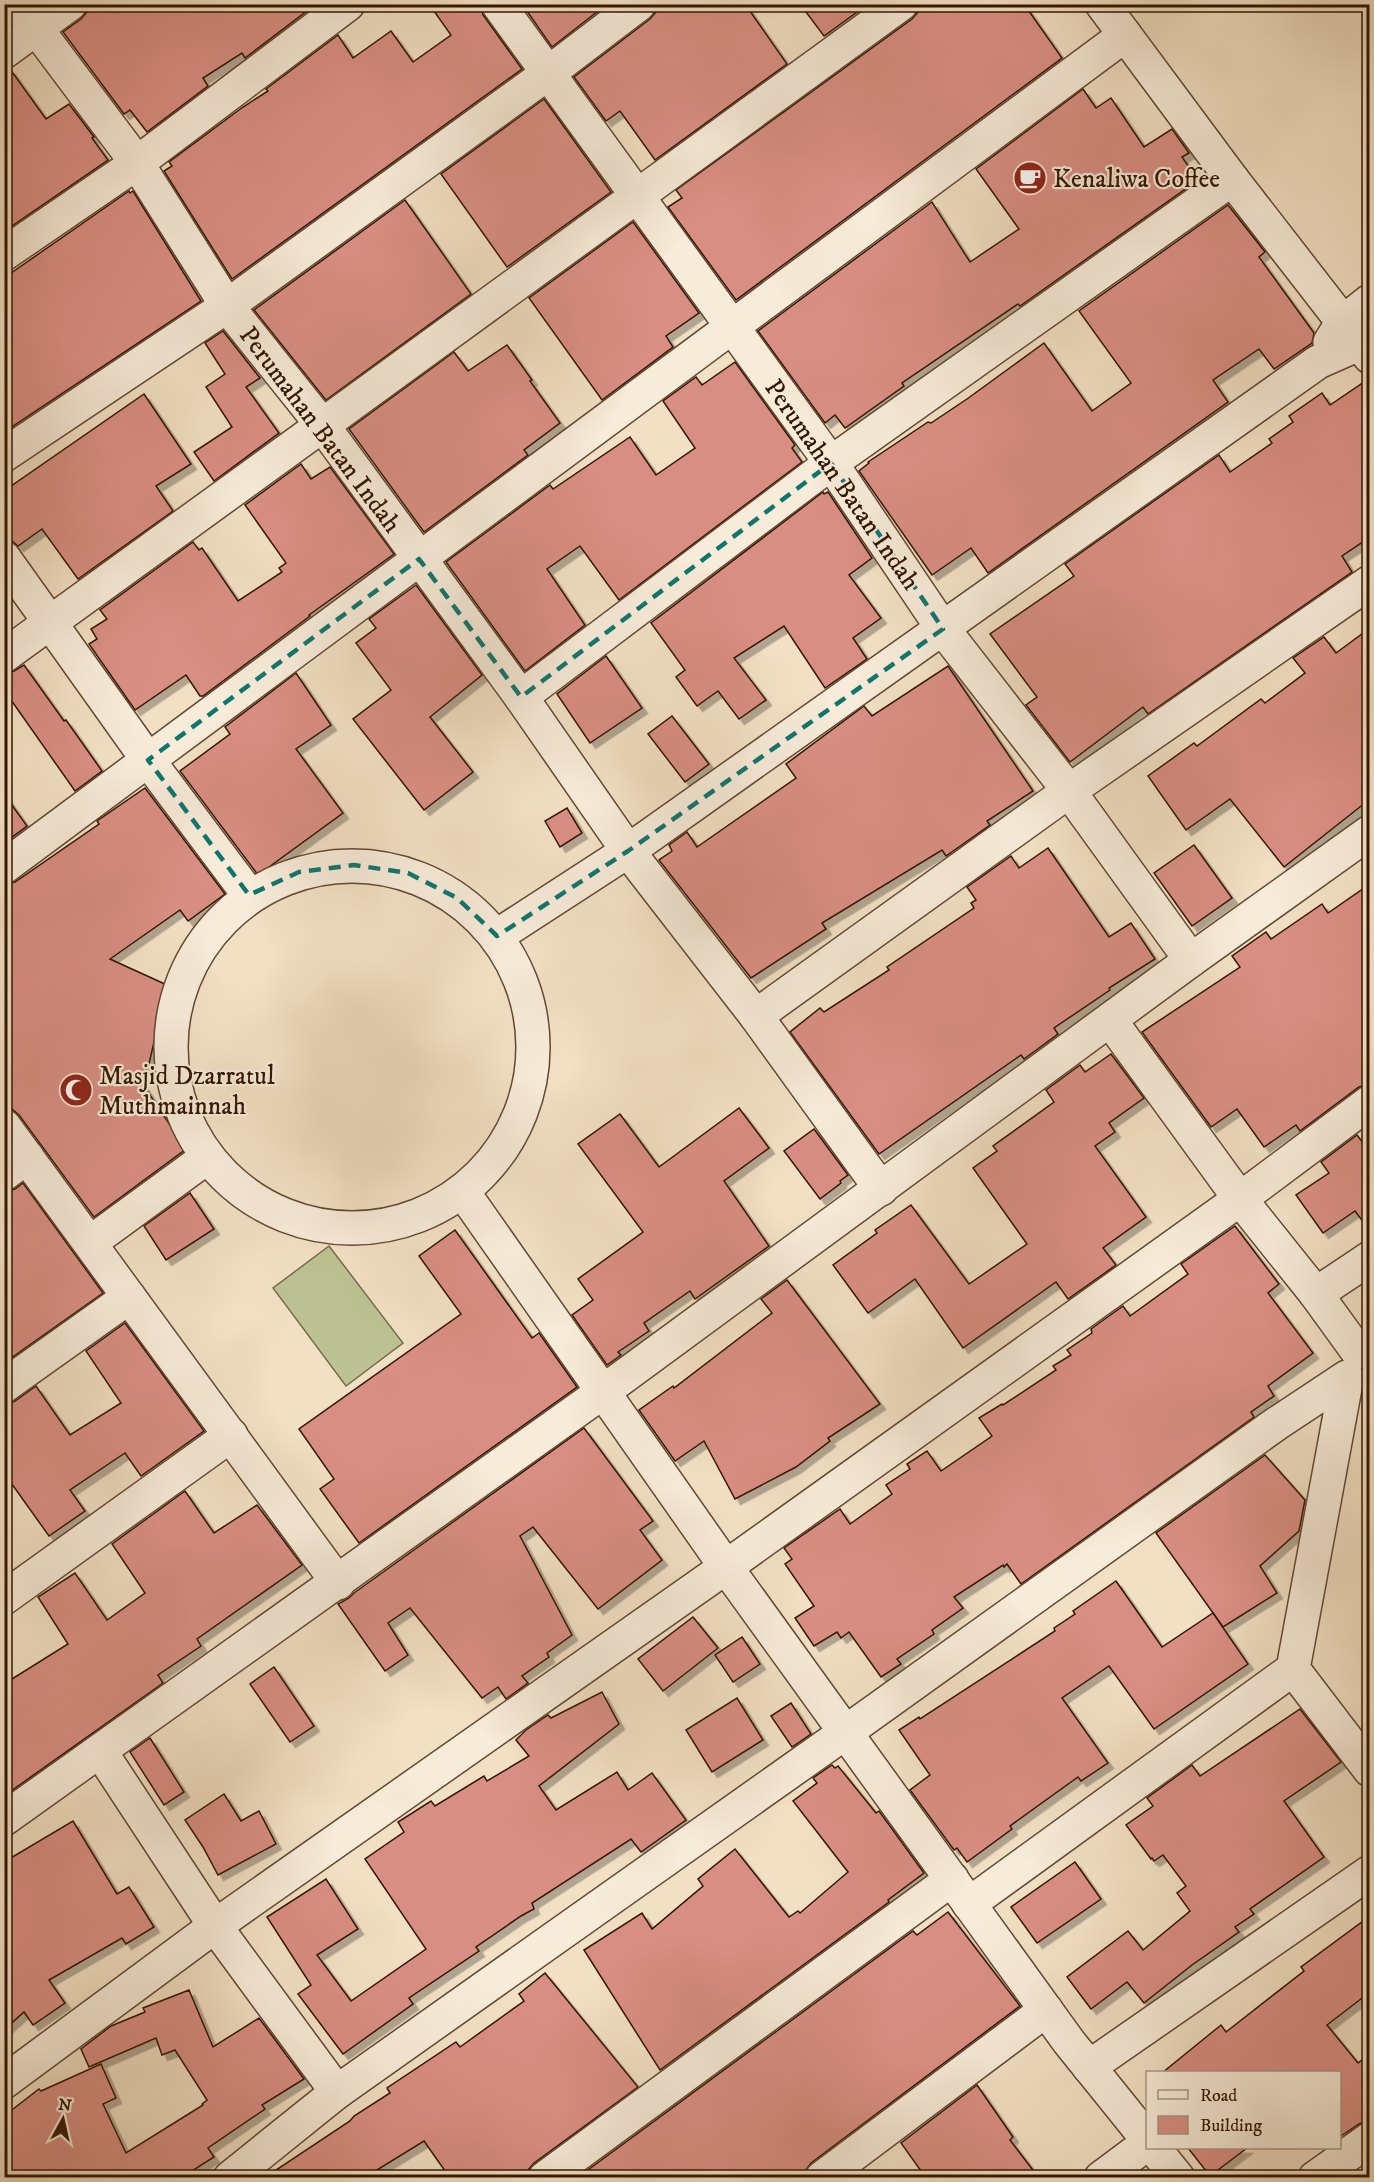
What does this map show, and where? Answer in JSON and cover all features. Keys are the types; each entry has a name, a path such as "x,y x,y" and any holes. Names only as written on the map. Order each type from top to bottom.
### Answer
{"street":[{"path":"4,52 27,17 70,4"},
{"path":"4,254 137,163 348,4"},
{"name":"Perumahan Batan Indah","path":"498,4 831,463 944,629 1069,791 1191,960"},
{"path":"4,454 227,306 547,74 639,4"},
{"path":"4,656 901,4"},
{"path":"1102,4 1232,179 1360,341"},
{"name":"Perumahan Batan Indah","path":"27,17 137,163 227,306 323,426 521,697 628,851 756,1016 881,1189"},
{"path":"4,867 1125,35"},
{"path":"521,697 831,463 1232,179"},
{"path":"497,936 628,851 1318,362 1360,341 1370,301"},
{"path":"4,558 148,760 249,896"},
{"path":"756,1016 1069,791 1370,582"},
{"path":"4,1819 338,1583 604,1391 1191,960 1370,832"},
{"path":"354,865 408,873 457,898 497,936 525,986 535,1042 527,1099 503,1151 464,1192 417,1218 364,1229 310,1225 261,1206 219,1173 206,1158 171,1080 169,1027 183,976 210,931 249,896 299,872 354,865"},
{"path":"545,2178 961,1891 1293,1670 1358,1352 1316,1294 1240,1199 1110,1020"},
{"path":"4,2082 215,1926 726,1568 1240,1199 1370,1102"},
{"path":"4,1126 16,1165 91,1242 338,1583"},
{"path":"91,1242 206,1158"},
{"path":"464,1192 726,1568 1046,2010 1146,2138"},
{"path":"1316,1294 1370,1258"},
{"path":"4,1386 129,1297"},
{"path":"230,2178 337,2092 1276,1424 1358,1352"},
{"path":"4,1598 231,1435"},
{"path":"1293,1670 1370,1770"},
{"path":"100,1751 215,1926 337,2092"},
{"path":"1089,2067 1370,1872"},
{"path":"822,2178 1046,2010"},
{"path":"1315,2178 1370,2139"},
{"path":"1101,2178 1146,2143"},
{"path":"1155,2149 1178,2178"}],"highlighted area":[{"path":"831,463 943,629 628,851 497,936 457,898 408,873 354,865 299,872 249,895 148,760 419,559 521,697"}],"green space":[{"path":"329,1246 403,1343 346,1386 273,1288"}],"building":[{"path":"88,4 316,4 245,58 242,53 203,78 208,86 147,132 130,110 124,114 63,32 81,19 87,12"},
{"path":"429,4 480,4 483,15 522,69 232,279 164,171 172,166 169,162 268,91 266,89 338,35 353,58 391,31 413,62 451,35"},
{"path":"522,4 607,4 552,47"},
{"path":"657,4 745,4 787,64 655,160 620,111 606,121 574,77 650,19 656,12"},
{"path":"800,4 868,4 824,36"},
{"path":"919,4 1024,4 1062,58 736,300 668,207 682,198 676,190 912,19 918,12"},
{"path":"10,69 46,119 69,104 108,160 6,230 4,228 4,70"},
{"path":"1083,89 1096,108 1111,98 1144,147 1172,129 1189,153 1182,157 1198,180 1020,306 1018,304 902,383 904,386 845,428 835,415 825,423 758,331 932,202 970,262 1019,229 976,169"},
{"path":"544,99 611,192 507,267 441,174"},
{"path":"129,191 130,193 133,191 201,301 4,432 4,278"},
{"path":"405,200 471,294 326,400 254,310"},
{"path":"1228,205 1265,252 1259,257 1314,333 1312,343 1274,369 1259,349 1213,380 1228,402 988,573 971,548 932,575 859,471 868,462 967,399 1044,343 1092,411 1131,383 1079,311"},
{"path":"633,222 699,313 666,336 673,347 602,400 529,298"},
{"path":"223,331 260,378 246,387 279,433 214,481 194,452 232,427 206,387 225,374 205,343"},
{"path":"507,345 560,423 524,450 528,455 424,532 349,429 454,352 468,371"},
{"path":"735,362 795,445 792,448 802,462 619,600 580,546 547,569 585,625 525,671 446,562 550,485 553,489 630,437 656,475 695,448 663,401 696,377 702,385"},
{"path":"1370,378 1370,537 1342,556 1352,572 1148,714 1143,707 1070,762 1026,705 1037,697 990,634 1074,576 1065,564 1219,455 1230,472 1272,443 1269,439 1293,422 1289,416 1322,393 1330,405"},
{"path":"144,394 191,464 156,486 173,511 78,579 42,529 18,546 12,541 4,540 4,491"},
{"path":"301,464 311,479 330,467 394,554 203,696 200,696 186,675 135,710 89,644 97,639 91,629 107,619 100,610 193,542 199,550 202,548 238,601 282,572 279,568 286,563 245,505"},
{"path":"823,492 824,494 828,492 872,558 849,575 881,618 853,638 867,659 825,688 784,626 734,658 766,700 739,719 718,691 697,706 676,677 685,670 651,623"},
{"path":"416,585 482,675 430,717 473,772 424,810 353,719 391,690 356,643 376,628 369,619"},
{"path":"1370,628 1370,799 1284,867 1230,799 1186,830 1148,776 1194,743 1197,746 1261,699 1265,703 1305,673 1293,658 1324,637 1336,653"},
{"path":"606,656 642,708 590,743 557,694"},
{"path":"24,665 102,771 75,791 4,690 4,675"},
{"path":"948,666 1033,791 987,821 990,825 946,856 942,850 822,923 826,929 751,978 659,860 672,851 669,845 687,832 697,847 796,778 786,764 864,706 872,716"},
{"path":"296,673 331,725 296,749 343,813 258,875 180,771 230,734 225,727"},
{"path":"672,716 709,764 685,782 648,734"},
{"name":"Masjid Dzarratul Muthmainnah","path":"145,788 225,894 188,921 180,910 110,959 167,985 149,1064 140,1080 186,1149 94,1217 19,1115 12,1109 4,1108 4,885 15,882 99,824 97,821"},
{"path":"4,794 27,826 4,843"},
{"path":"567,808 582,833 560,847 545,821"},
{"path":"1194,845 1232,898 1192,926 1154,873"},
{"path":"1048,848 1109,937 1131,923 1155,959 1109,988 1110,990 1054,1028 1058,1034 1024,1059 1021,1055 879,1154 790,1032 820,1008 824,1012 889,970 887,967 974,908 971,903 976,900 967,887 1011,856 1019,868"},
{"path":"1370,884 1370,1084 1359,1087 1300,1131 1296,1125 1264,1147 1237,1109 1211,1127 1142,1032 1240,967 1232,956 1266,932 1271,939 1322,904 1328,913"},
{"path":"1111,1054 1144,1098 1109,1123 1115,1132 1095,1146 1146,1217 1103,1248 1116,1265 1068,1299 1056,1282 963,1348 915,1279 868,1313 833,1265 877,1233 875,1230 911,1205 969,1284 1027,1244 973,1168 997,1151 993,1146 1054,1102 1046,1090 1080,1065 1085,1072"},
{"path":"739,1108 769,1148 724,1181 769,1246 695,1299 690,1291 644,1323 649,1331 618,1352 621,1355 607,1365 572,1315 593,1300 578,1279 643,1232 578,1144 620,1114 659,1167"},
{"path":"814,1129 848,1175 820,1199 784,1151"},
{"path":"1357,1135 1370,1152 1370,1231 1355,1211 1323,1233 1296,1195 1329,1173 1321,1162"},
{"path":"23,1183 103,1293 4,1363 4,1192 15,1189"},
{"path":"190,1193 214,1229 166,1260 144,1226"},
{"path":"1235,1226 1279,1284 1268,1293 1313,1353 1268,1386 1274,1396 1251,1412 1254,1417 1021,1584 1007,1564 954,1597 963,1608 932,1630 934,1634 897,1659 901,1664 881,1677 849,1632 841,1638 837,1632 814,1646 795,1618 814,1606 785,1564 792,1559 784,1548 840,1509 850,1524 892,1494 886,1485 910,1469 907,1464 927,1451 941,1471 992,1436 979,1418 1056,1370 1053,1366 1071,1355 1067,1350 1092,1333 1091,1329 1123,1306 1130,1316 1188,1274 1181,1264"},
{"path":"455,1230 532,1338 539,1333 577,1387 359,1543 320,1489 334,1479 299,1429 461,1314 419,1256"},
{"path":"787,1280 880,1404 828,1438 830,1441 796,1467 735,1499 704,1441 675,1461 639,1410 673,1386 674,1388 772,1313 761,1299"},
{"path":"125,1323 204,1431 141,1476 125,1453 70,1490 85,1511 49,1536 4,1473 4,1405 15,1401 36,1386 70,1435 121,1403 86,1351"},
{"path":"584,1428 653,1521 640,1530 662,1560 598,1609 533,1527 520,1536 572,1635 547,1653 549,1657 522,1676 528,1683 506,1699 498,1687 482,1698 410,1608 388,1623 408,1655 385,1671 338,1604"},
{"path":"1265,1455 1305,1500 1299,1531 1260,1566 1277,1593 1223,1627 1156,1533"},
{"path":"185,1491 214,1533 257,1505 302,1565 197,1639 201,1646 158,1675 163,1683 4,1796 4,1684 68,1644 38,1597 75,1573 107,1620 145,1593 112,1544"},
{"path":"1116,1581 1162,1647 1213,1613 1248,1664 1154,1729 1109,1666 1062,1698 1108,1763 1081,1781 1078,1777 1010,1826 1012,1829 967,1862 957,1848 954,1850 910,1790 930,1775 899,1730 919,1717 920,1719 1055,1631 1054,1628 1075,1614 1073,1611"},
{"path":"693,1617 718,1648 663,1691 638,1659"},
{"path":"742,1637 760,1664 733,1682 715,1655"},
{"path":"274,1667 314,1726 290,1742 250,1684"},
{"path":"602,1692 619,1724 539,1786 556,1810 617,1772 628,1790 652,1773 686,1820 641,1852 631,1839 532,1903 534,1909 476,1947 479,1951 409,1998 413,2004 343,2054 298,1994 311,1985 267,1917 326,1879 358,1929 317,1955 351,2001 426,1949 365,1859 404,1832 398,1822 431,1801 435,1806 484,1776 487,1781 529,1756 516,1740 526,1730 548,1715 551,1718"},
{"path":"737,1698 763,1740 712,1772 686,1730"},
{"path":"791,1703 811,1734 792,1747 771,1716"},
{"path":"1300,1709 1341,1762 1284,1801 1324,1857 1250,1909 1254,1914 1235,1927 1239,1932 1144,2003 1127,1982 1091,2009 1067,1977 1128,1931 1143,1950 1190,1911 1177,1893 1186,1886 1163,1855 1154,1861 1151,1859 1126,1825 1153,1806 1147,1798 1192,1765 1200,1776"},
{"path":"150,1738 184,1792 164,1805 130,1752"},
{"path":"832,1765 835,1768 838,1766 876,1813 879,1811 924,1873 888,1900 889,1902 660,2070 584,1950 642,1913 652,1929 703,1886 698,1879 735,1849 789,1917 798,1911 800,1913 848,1872 793,1801 817,1783 813,1778"},
{"path":"224,1794 241,1821 259,1811 276,1844 218,1875 185,1820"},
{"path":"73,1821 117,1894 129,1887 154,1927 126,1944 122,1938 49,1980 65,2003 33,2025 24,2012 4,2030 4,1862"},
{"path":"1075,1862 1101,1899 1037,1943 1011,1907"},
{"path":"948,1912 1020,2006 811,2163 800,2178 577,2178 913,1931 917,1935"},
{"path":"1370,1916 1370,1992 1327,2025 1358,2063 1370,2054 1370,2120 1359,2124 1341,2136 1341,2071 1164,2071 1221,2025 1226,2032 1304,1971 1301,1967"},
{"path":"545,1973 638,2087 534,2163 528,2170 527,2178 450,2178 424,2141 364,2178 264,2178 390,2093 387,2088 456,2042 460,2047 524,2001 519,1994"},
{"path":"189,1990 213,2047 259,2018 304,2079 262,2105 265,2109 208,2148 214,2157 181,2178 12,2178 4,2166 4,2116 39,2089 41,2091 101,2064 116,2098 103,2104 126,2153 203,2105 207,2100 175,2050 162,2055 156,2038 89,2067 81,2049 111,2026 145,2012 143,2008"},
{"path":"977,2085 1013,2137 1010,2140 1039,2178 926,2178 901,2143"},
{"path":"1189,2149 1246,2149 1210,2176"}],"place":[{"name":"Kenaliwa Coffee","path":"1030,178"},
{"name":"Masjid Dzarratul Muthmainnah","path":"76,1090"}]}
